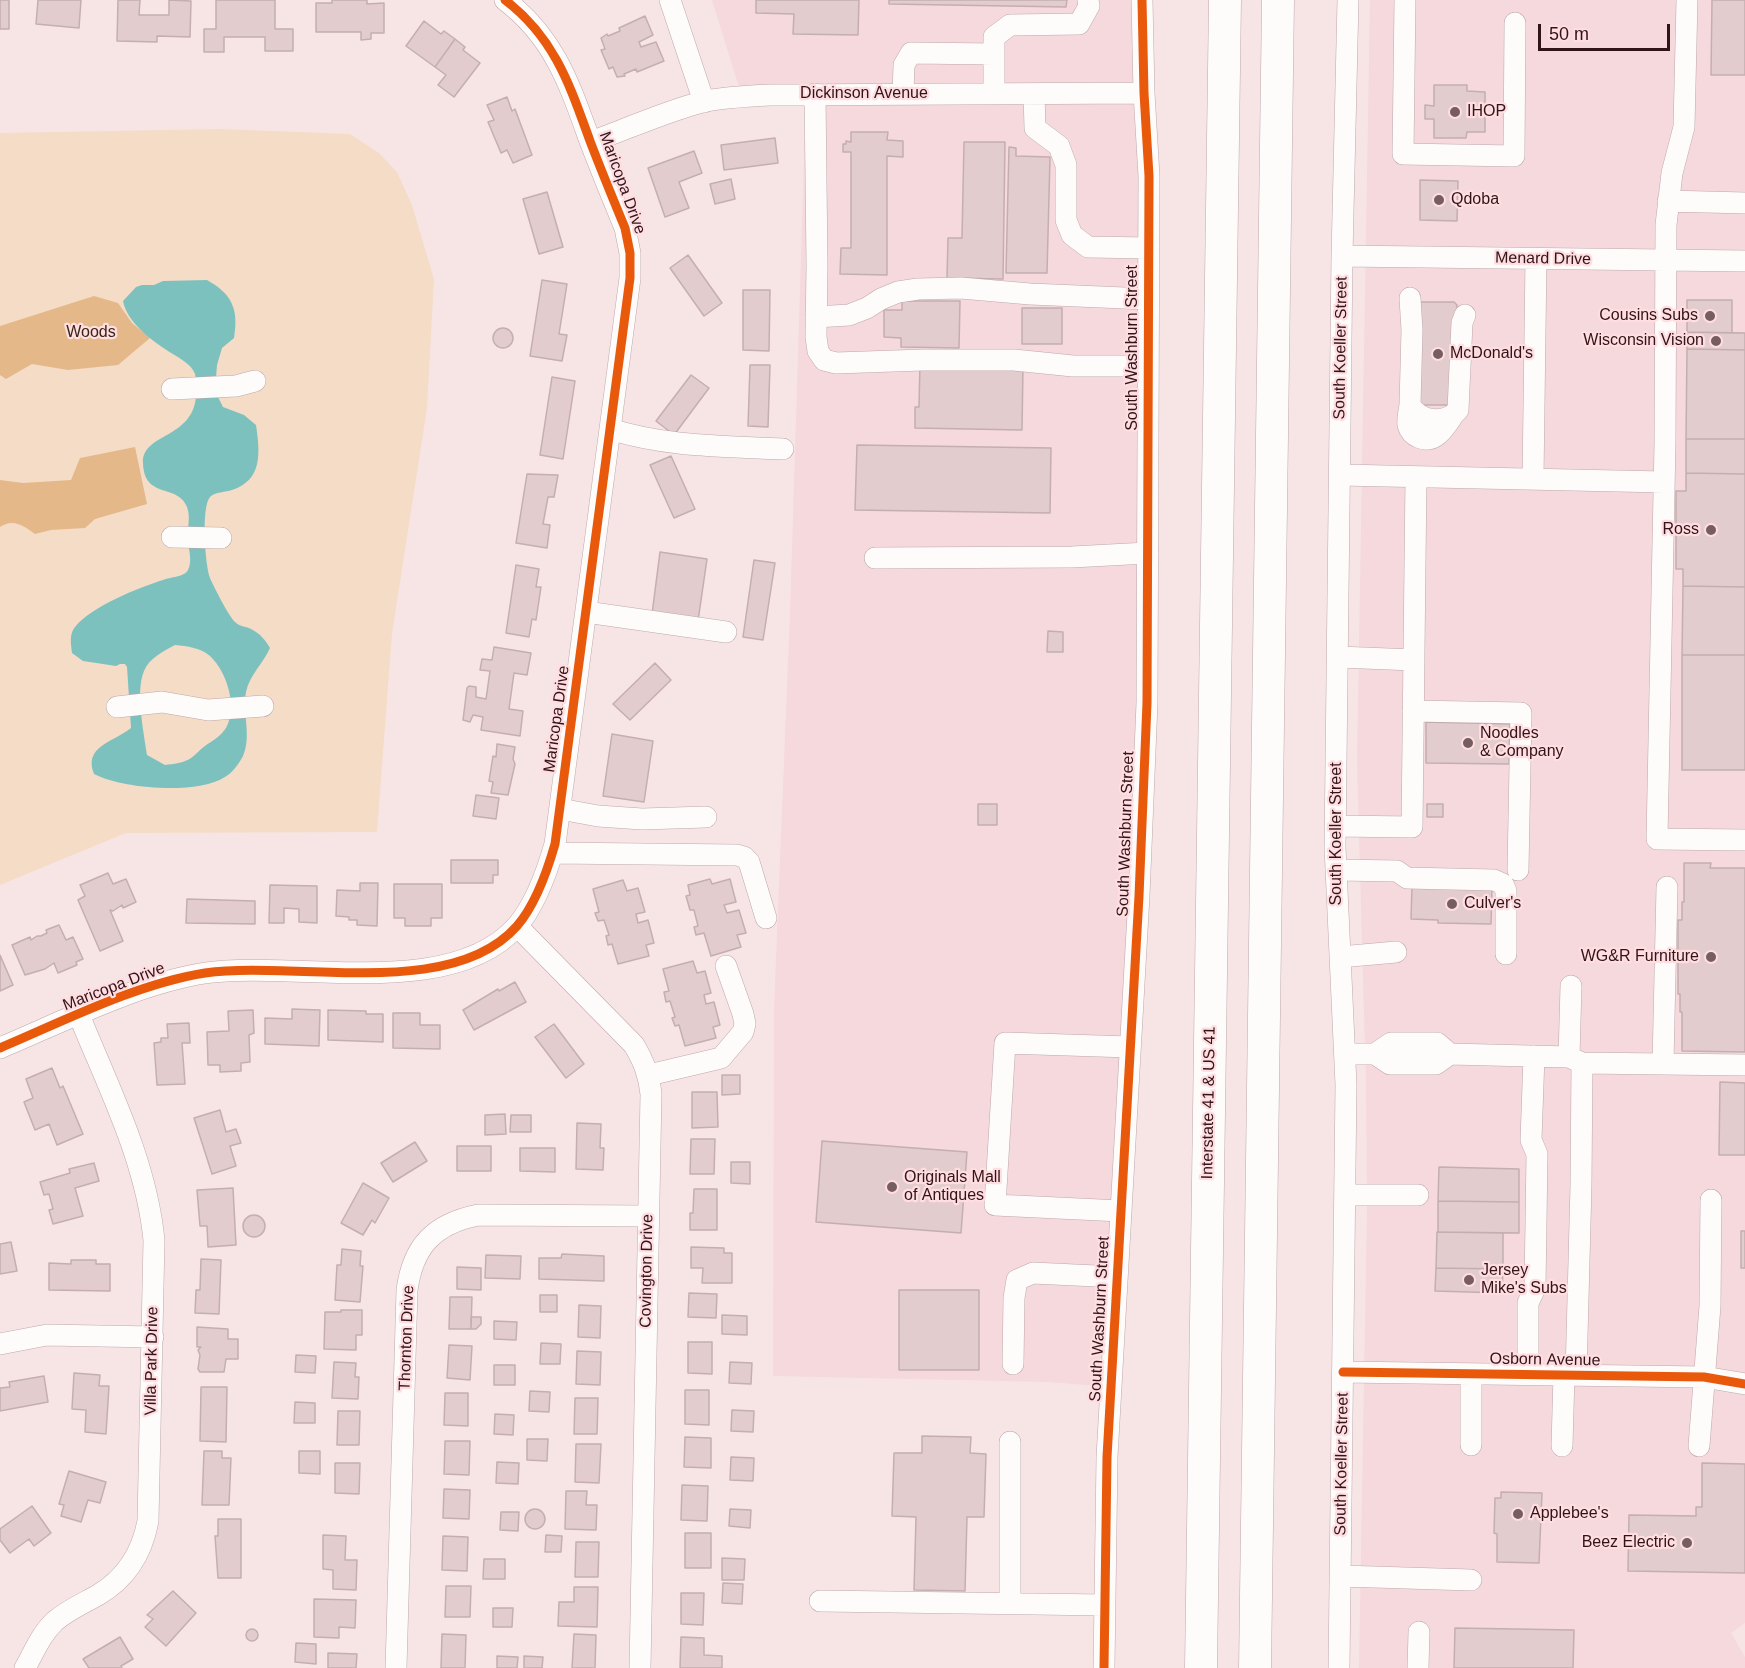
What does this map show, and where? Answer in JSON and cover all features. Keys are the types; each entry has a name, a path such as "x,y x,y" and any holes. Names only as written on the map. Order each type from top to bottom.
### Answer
{"highway":[{"path":"1207,0 1223,86"},
{"path":"1223,86 1224,0"},
{"path":"1255,1668 1278,0"},
{"name":"Interstate 41 & US 41","path":"1202,1668 1223,86"}],"street":[{"name":"Maricopa Drive","path":"0,1048 155,985 206,973 232,971 401,972 429,970 457,963 484,951 517,926 546,874 553,853 560,809 630,278 630,253 625,228 570,84 561,66 538,33 505,0"},
{"path":"670,0 704,102"},
{"path":"994,94 994,37 1010,25 1079,24 1089,6 1088,0"},
{"name":"South Washburn Street","path":"1104,1668 1107,1457 1139,896 1146,714 1149,176 1142,0"},
{"name":"South Koeller Street","path":"1340,1668 1345,1054 1335,870 1335,825 1342,256 1348,0"},
{"path":"1405,0 1403,154 1514,156 1515,23"},
{"path":"1687,0 1684,127 1672,173 1665,260 1664,482 1657,839 1745,840"},
{"path":"903,94 904,65 910,53 994,54"},
{"name":"Dickinson Avenue","path":"591,142 704,102 762,95 1144,93"},
{"path":"815,94 816,317 818,351 824,360 836,363 1014,360 1073,366 1148,366"},
{"path":"1034,94 1035,128 1059,146 1066,165 1066,220 1072,235 1088,247 1149,248"},
{"path":"1668,201 1745,203"},
{"name":"Menard Drive","path":"1342,256 1745,261"},
{"path":"1533,479 1536,259"},
{"path":"816,317 849,315 898,292 918,289 962,288 1030,294 1148,299"},
{"path":"1410,298 1412,330 1410,405 1413,410 1427,418 1446,419 1452,417 1458,410 1462,323 1465,315"},
{"path":"172,389 236,386 255,381"},
{"path":"610,429 638,438 688,444 783,450"},
{"path":"1340,475 1664,482"},
{"path":"1335,825 1412,827 1416,477"},
{"path":"172,537 221,538"},
{"path":"875,558 1072,557 1147,553"},
{"path":"586,612 726,632"},
{"path":"1338,657 1414,660"},
{"path":"117,707 162,702 208,710 263,706"},
{"path":"1413,711 1521,712 1518,870"},
{"path":"560,809 598,816 642,819 706,817"},
{"path":"553,853 744,857 749,862 766,918"},
{"path":"1335,870 1397,871 1407,878 1494,879 1499,881 1506,891 1506,954"},
{"path":"1663,1063 1666,887"},
{"name":"Covington Drive","path":"517,926 634,1045 649,1075 651,1094 640,1668"},
{"path":"1340,957 1396,952"},
{"path":"649,1075 721,1058 743,1032 745,1024 743,1014 726,966"},
{"path":"1562,1446 1570,1375 1581,1185 1571,986"},
{"name":"Villa Park Drive","path":"26,1668 39,1640 53,1623 64,1614 114,1585 131,1567 145,1537 148,1521 154,1240 147,1190 132,1142 79,1015"},
{"path":"1121,1211 995,1205 1005,1043 1131,1047"},
{"path":"1345,1054 1375,1054 1390,1064 1436,1064 1450,1054 1745,1065"},
{"path":"1528,1375 1528,1303 1535,1288 1537,1154 1531,1140 1534,1056"},
{"path":"1345,1195 1418,1195"},
{"path":"1699,1446 1710,1297 1712,1200"},
{"name":"Thornton Drive","path":"396,1668 407,1290 410,1271 418,1253 430,1237 446,1225 458,1219 478,1215 648,1216"},
{"path":"1013,1364 1014,1298 1017,1280 1033,1273 1117,1277"},
{"path":"0,1344 47,1335 153,1337"},
{"name":"Osborn Avenue","path":"1343,1372 1704,1377 1745,1384"},
{"path":"1472,1374 1472,1445"},
{"path":"1010,1442 1010,1604"},
{"path":"1341,1576 1471,1580"},
{"path":"820,1601 1105,1605"},
{"path":"1418,1668 1419,1632"}],"shaded area":[{"path":"712,0 1142,0 1147,703 1111,1387 1048,1382 773,1376 774,1008 790,614 806,95 742,97"},
{"path":"1370,0 1745,0 1745,1623 1731,1633 1745,1657 1745,1668 1359,1668 1367,1209 1357,762"}],"green space":[{"path":"220,129 350,134 379,153 397,172 412,205 434,279 427,408 392,634 377,832 126,833 0,885 0,133"},
{"name":"Woods","path":"94,296 118,303 132,323 150,338 118,365 68,370 32,364 6,379 0,375 0,326"},
{"path":"135,447 147,504 95,519 85,528 51,530 35,534 14,523 0,527 0,480 23,483 71,480 80,458"}],"water":[{"path":"207,280 216,285 232,303 235,319 234,338 222,348 217,365 215,391 223,407 244,415 256,425 258,455 254,472 249,479 232,490 212,495 207,503 205,536 207,561 210,578 232,618 239,625 257,633 270,648 250,680 246,692 247,741 243,756 233,771 213,783 179,788 141,786 94,774 92,765 96,751 131,728 127,667 125,664 116,666 83,661 72,653 71,643 75,627 92,612 153,583 184,574 189,566 187,507 176,495 155,487 149,482 143,463 145,453 150,446 178,428 193,410 197,391 195,374 187,363 154,342 141,330 129,316 123,301 136,287 154,285 163,281","holes":["175,645 194,648 210,656 226,680 231,710 226,728 219,736 188,760 165,765 147,755 140,690 146,666 162,652"]}],"building":[{"path":"0,0 9,0 9,29 0,29"},
{"path":"38,0 81,0 79,28 36,24"},
{"path":"118,0 140,0 139,15 169,15 169,0 191,1 190,37 157,36 157,42 117,41"},
{"path":"216,0 275,0 275,29 293,29 293,51 265,51 265,37 224,37 224,52 204,52 204,29 216,29"},
{"path":"332,0 367,0 367,4 384,3 384,33 371,33 371,39 361,40 361,32 316,32 316,3 332,3"},
{"path":"756,0 859,0 858,35 793,34 794,14 756,13"},
{"path":"889,0 1067,0 1066,7 889,4"},
{"path":"1712,0 1745,0 1745,75 1711,75"},
{"path":"645,16 653,35 639,42 641,47 656,42 664,61 617,77 613,67 609,69 601,50 605,49 601,38 620,31 619,28"},
{"path":"424,21 441,34 444,31 455,39 435,67 406,46"},
{"path":"455,39 465,47 463,50 480,63 454,97 438,85 446,75 435,67"},
{"name":"IHOP","path":"1434,85 1467,85 1467,91 1485,92 1485,132 1467,132 1466,138 1434,138 1434,119 1425,119 1425,105 1434,106"},
{"path":"507,97 512,111 515,109 532,155 513,163 507,150 501,153 488,122 494,120 487,105"},
{"path":"851,132 888,132 887,140 903,141 903,157 887,156 887,275 840,274 841,248 851,248 851,152 843,152 843,144 846,144 846,141 851,142"},
{"path":"775,138 778,163 724,170 721,145"},
{"path":"964,142 1005,142 1003,279 947,278 948,238 962,238"},
{"path":"1009,147 1016,148 1016,156 1050,157 1047,273 1006,273"},
{"path":"694,151 702,173 679,182 689,208 665,217 648,168"},
{"path":"731,179 735,199 715,204 710,184"},
{"name":"Qdoba","path":"1420,180 1458,181 1457,221 1420,220"},
{"path":"547,192 563,247 539,254 523,199"},
{"path":"688,255 722,303 704,316 670,268"},
{"path":"542,280 567,284 559,334 567,335 562,361 530,356"},
{"path":"743,290 770,290 769,351 743,350"},
{"name":"Cousins Subs","path":"1687,300 1732,300 1732,333 1687,332"},
{"path":"902,301 960,301 959,348 901,347 901,338 884,337 884,310 902,310"},
{"name":"McDonald's","path":"1419,302 1454,302 1457,305 1453,405 1418,405"},
{"path":"1022,308 1062,308 1062,344 1022,344"},
{"path":"503,328 510,331 513,338 510,345 503,348 496,345 493,338 496,331"},
{"name":"Wisconsin Vision","path":"1687,332 1745,333 1745,350 1687,349"},
{"path":"1687,349 1745,350 1745,439 1686,439"},
{"path":"920,363 1023,365 1022,430 915,428 915,407 919,407"},
{"path":"750,365 770,365 768,427 748,426"},
{"path":"691,375 709,388 674,435 656,421"},
{"path":"552,377 575,381 563,459 540,455"},
{"path":"1686,439 1745,439 1745,474 1686,473"},
{"path":"857,445 1051,448 1050,513 855,510"},
{"path":"671,456 695,509 674,518 650,465"},
{"name":"Ross","path":"1686,473 1745,474 1745,587 1683,586 1683,569 1676,569 1676,491 1686,491"},
{"path":"527,474 558,475 554,497 548,497 543,524 550,525 547,548 516,543"},
{"path":"660,552 707,559 698,621 652,614"},
{"path":"754,560 775,563 763,640 743,637"},
{"path":"516,565 539,569 536,587 541,587 536,620 532,619 529,637 506,633"},
{"path":"1683,586 1745,587 1745,655 1682,655"},
{"path":"1048,631 1063,632 1063,652 1047,652"},
{"path":"494,647 531,653 527,675 514,673 509,709 523,711 520,736 481,730 483,717 473,715 470,722 463,720 469,686 476,687 476,697 486,699 490,671 480,670 482,659 492,660"},
{"path":"1682,655 1745,655 1745,770 1682,770"},
{"path":"655,663 671,680 630,720 613,704"},
{"name":"Noodles & Company","path":"1426,722 1510,724 1509,764 1426,763"},
{"path":"612,734 653,741 644,802 603,796"},
{"path":"497,744 515,747 513,759 515,764 508,795 491,793 493,782 489,781"},
{"path":"476,795 499,798 496,819 473,816"},
{"path":"978,804 997,804 997,825 978,825"},
{"path":"1427,804 1443,804 1443,817 1427,817"},
{"path":"451,860 498,860 498,875 493,875 493,883 451,883"},
{"name":"WG&R Furniture","path":"1684,863 1711,863 1710,868 1745,868 1745,1052 1682,1051 1682,1012 1680,1012 1680,994 1678,994 1678,920 1682,920 1682,902 1684,902"},
{"path":"108,873 113,884 126,879 136,902 123,908 122,905 113,911 110,910 123,941 100,951 78,900 85,896 80,885"},
{"path":"710,879 712,884 730,879 736,902 724,905 727,913 739,910 746,933 737,935 741,947 711,956 704,933 696,935 694,927 698,926 694,910 690,910 686,896 690,895 688,885"},
{"path":"623,880 627,891 638,888 645,912 636,914 638,923 648,920 654,943 646,945 649,956 618,964 612,944 608,945 606,936 609,935 604,920 598,921 595,913 599,912 593,889"},
{"path":"360,883 378,883 377,926 357,925 357,920 336,916 337,890 360,891"},
{"path":"394,884 442,884 442,918 431,918 431,926 405,926 405,918 394,918"},
{"path":"270,885 317,886 317,923 299,922 299,909 284,908 284,923 269,923"},
{"name":"Culver's","path":"1412,887 1492,887 1491,924 1438,923 1438,920 1411,919"},
{"path":"187,899 255,901 255,924 186,923"},
{"path":"59,925 66,940 73,937 83,959 76,962 77,965 58,973 54,963 45,969 25,975 12,945 30,937 31,940 41,936 47,933 46,930"},
{"path":"0,955 13,985 0,991"},
{"path":"693,961 697,973 705,971 711,993 704,995 706,1004 714,1002 720,1025 713,1027 716,1038 685,1046 679,1025 675,1026 672,1018 675,1017 670,1001 666,1002 664,992 669,991 663,969"},
{"path":"515,982 526,1002 474,1030 463,1010 498,989 499,991"},
{"path":"292,1009 320,1010 319,1046 265,1044 265,1018 292,1019"},
{"path":"253,1010 254,1033 249,1035 250,1062 241,1063 241,1071 220,1072 220,1065 208,1065 207,1032 229,1031 228,1011"},
{"path":"328,1010 383,1014 383,1042 328,1040"},
{"path":"393,1013 420,1013 420,1025 440,1025 440,1049 393,1048"},
{"path":"189,1023 190,1043 182,1043 185,1084 157,1085 154,1043 161,1042 161,1038 168,1038 167,1024"},
{"path":"554,1024 584,1064 566,1078 535,1037"},
{"path":"52,1068 60,1088 63,1086 83,1134 57,1145 49,1124 35,1130 24,1102 33,1098 26,1079"},
{"path":"722,1075 740,1075 740,1094 722,1095"},
{"path":"1720,1082 1745,1083 1745,1155 1719,1155"},
{"path":"692,1092 717,1092 718,1127 692,1128"},
{"path":"220,1110 226,1132 236,1129 241,1143 230,1146 236,1166 212,1174 194,1118"},
{"path":"505,1114 506,1134 485,1135 485,1115"},
{"path":"511,1115 531,1115 531,1132 510,1132"},
{"path":"577,1123 601,1124 600,1148 604,1148 603,1170 576,1169"},
{"path":"691,1139 715,1139 714,1174 690,1174"},
{"name":"Originals Mall of Antiques","path":"822,1141 967,1152 961,1233 816,1222"},
{"path":"415,1142 427,1161 393,1182 381,1163"},
{"path":"457,1146 491,1146 491,1171 457,1171"},
{"path":"520,1148 555,1148 555,1172 520,1171"},
{"path":"731,1162 750,1162 750,1184 731,1183"},
{"path":"94,1163 99,1181 75,1188 83,1216 53,1224 49,1210 53,1209 49,1194 44,1195 40,1182 70,1173 69,1169"},
{"path":"1439,1167 1519,1169 1519,1202 1438,1201"},
{"path":"363,1183 389,1198 375,1223 372,1220 363,1235 341,1223"},
{"path":"233,1188 236,1245 208,1247 207,1226 200,1226 197,1190"},
{"path":"694,1189 717,1189 717,1230 690,1230"},
{"path":"1438,1201 1519,1202 1519,1233 1438,1232"},
{"path":"254,1215 262,1218 265,1226 262,1234 254,1237 246,1234 243,1226 246,1218"},
{"path":"1741,1231 1745,1231 1745,1268 1741,1268"},
{"path":"1437,1232 1503,1233 1503,1269 1436,1268"},
{"path":"11,1242 17,1271 0,1274 0,1244"},
{"path":"691,1247 724,1248 724,1253 732,1253 732,1283 702,1283 703,1268 691,1268"},
{"path":"342,1249 361,1251 360,1266 363,1266 360,1302 335,1300 337,1265 341,1265"},
{"path":"562,1254 604,1256 604,1281 539,1279 539,1258 561,1258"},
{"path":"486,1255 521,1256 520,1279 485,1278"},
{"path":"201,1259 221,1260 219,1314 195,1313 196,1290 200,1290"},
{"path":"71,1260 96,1260 96,1264 110,1264 110,1291 49,1290 49,1263 71,1264"},
{"path":"457,1267 481,1268 481,1290 457,1289"},
{"name":"Jersey Mike's Subs","path":"1436,1268 1503,1269 1502,1293 1435,1291"},
{"path":"899,1290 979,1290 979,1370 899,1370"},
{"path":"689,1293 717,1294 716,1318 688,1317"},
{"path":"540,1295 557,1295 557,1312 540,1312"},
{"path":"450,1297 472,1297 471,1329 449,1329"},
{"path":"579,1305 601,1306 600,1338 578,1337"},
{"path":"341,1310 362,1310 362,1335 356,1335 356,1350 324,1349 325,1312 341,1312"},
{"path":"722,1315 747,1316 747,1335 722,1334"},
{"path":"471,1317 481,1317 481,1324 476,1329 471,1329"},
{"path":"494,1321 517,1322 516,1340 494,1339"},
{"path":"197,1327 228,1329 228,1339 238,1339 238,1359 226,1359 224,1372 200,1372 198,1369 200,1355 198,1350 201,1347 197,1347"},
{"path":"688,1342 712,1342 712,1374 688,1373"},
{"path":"541,1343 561,1344 560,1364 540,1364"},
{"path":"449,1345 472,1346 470,1380 447,1378"},
{"path":"577,1351 601,1352 600,1385 576,1384"},
{"path":"296,1355 316,1356 315,1373 295,1372"},
{"path":"334,1362 356,1363 355,1377 359,1377 358,1399 332,1398"},
{"path":"730,1362 752,1363 751,1384 729,1383"},
{"path":"494,1365 515,1365 515,1385 494,1385"},
{"path":"74,1373 100,1375 99,1386 109,1386 106,1434 85,1432 86,1410 72,1409"},
{"path":"44,1376 48,1402 0,1411 0,1388 10,1387 9,1382"},
{"path":"201,1387 227,1387 226,1442 200,1441"},
{"path":"685,1390 709,1390 709,1425 685,1424"},
{"path":"530,1391 550,1392 549,1412 529,1411"},
{"path":"445,1393 468,1393 468,1426 444,1425"},
{"path":"575,1398 598,1398 597,1434 574,1434"},
{"path":"295,1402 315,1403 315,1423 294,1423"},
{"path":"732,1410 754,1411 753,1432 731,1431"},
{"path":"338,1411 360,1411 359,1445 337,1445"},
{"path":"495,1414 514,1415 513,1435 494,1434"},
{"path":"922,1436 971,1437 970,1453 986,1454 984,1517 967,1517 965,1591 914,1590 916,1517 892,1516 894,1453 922,1453"},
{"path":"685,1437 711,1438 711,1468 684,1467"},
{"path":"527,1439 548,1439 547,1461 527,1460"},
{"path":"445,1441 470,1441 469,1475 444,1474"},
{"path":"576,1444 601,1444 599,1483 575,1482"},
{"path":"204,1451 222,1451 222,1458 231,1458 229,1505 202,1505"},
{"path":"299,1451 320,1451 320,1474 299,1473"},
{"path":"731,1457 754,1458 753,1481 730,1480"},
{"path":"497,1462 519,1463 518,1484 496,1483"},
{"path":"335,1463 360,1463 359,1494 335,1493"},
{"name":"Beez Electric","path":"1702,1463 1745,1464 1745,1573 1628,1571 1629,1515 1696,1516 1696,1507 1702,1507"},
{"path":"69,1471 106,1482 100,1503 88,1500 81,1522 61,1516 64,1505 59,1504"},
{"path":"682,1485 708,1486 707,1521 681,1520"},
{"path":"444,1489 470,1490 469,1519 443,1518"},
{"path":"566,1491 587,1491 586,1505 597,1505 596,1530 565,1529"},
{"name":"Applebee's","path":"1501,1492 1542,1493 1539,1563 1497,1562 1497,1534 1494,1533 1495,1498 1501,1498"},
{"path":"32,1506 51,1533 34,1546 29,1539 10,1553 0,1540 0,1529"},
{"path":"535,1509 542,1512 545,1519 542,1526 535,1529 528,1526 525,1519 528,1512"},
{"path":"730,1509 751,1510 750,1528 729,1526"},
{"path":"501,1512 519,1512 518,1531 500,1530"},
{"path":"218,1519 241,1519 241,1578 218,1578 215,1536 218,1536"},
{"path":"685,1533 711,1533 711,1568 685,1568"},
{"path":"323,1535 346,1536 345,1560 357,1560 356,1590 333,1589 333,1570 323,1569"},
{"path":"546,1535 562,1536 561,1552 545,1552"},
{"path":"443,1536 468,1537 467,1571 442,1570"},
{"path":"576,1542 599,1542 598,1577 575,1577"},
{"path":"722,1558 745,1559 744,1580 722,1580"},
{"path":"484,1559 505,1559 505,1579 483,1579"},
{"path":"723,1583 743,1584 742,1604 722,1603"},
{"path":"446,1586 471,1586 470,1617 445,1617"},
{"path":"574,1587 598,1587 597,1627 558,1626 559,1602 574,1602"},
{"path":"173,1591 196,1613 166,1646 145,1627 153,1619 147,1615"},
{"path":"681,1593 704,1593 703,1625 681,1624"},
{"path":"314,1599 356,1600 355,1628 339,1627 339,1638 314,1637"},
{"path":"493,1608 513,1608 512,1627 493,1627"},
{"path":"1455,1628 1574,1630 1573,1668 1454,1668"},
{"path":"254,1629 257,1630 257,1640 250,1641 247,1640 246,1633 247,1630"},
{"path":"442,1634 466,1635 465,1668 441,1668"},
{"path":"574,1634 596,1635 595,1668 572,1668"},
{"path":"120,1637 133,1659 121,1666 122,1668 89,1668 83,1659"},
{"path":"681,1637 704,1638 704,1655 722,1656 722,1668 680,1668"},
{"path":"296,1643 316,1644 316,1664 295,1662"},
{"path":"328,1653 357,1654 356,1668 328,1668"},
{"path":"497,1656 518,1657 517,1668 497,1668"},
{"path":"524,1656 543,1657 542,1668 524,1668"}],"cycle path":[{"path":"0,1048 127,994 179,978 205,973 242,970 370,973 413,970 453,963 488,949 517,926 535,898 555,844 630,278 630,253 625,228 568,82 537,30 505,0"},
{"path":"1104,1668 1107,1457 1139,896 1147,703 1149,176 1142,0"},
{"path":"1343,1372 1704,1377 1745,1384"}],"place":[{"name":"IHOP","path":"1455,112"},
{"name":"Qdoba","path":"1439,200"},
{"name":"Cousins Subs","path":"1710,316"},
{"name":"Wisconsin Vision","path":"1716,341"},
{"name":"McDonald's","path":"1438,354"},
{"name":"Ross","path":"1711,530"},
{"name":"Noodles & Company","path":"1468,743"},
{"name":"Culver's","path":"1452,904"},
{"name":"WG&R Furniture","path":"1711,957"},
{"name":"Originals Mall of Antiques","path":"892,1187"},
{"name":"Jersey Mike's Subs","path":"1469,1280"},
{"name":"Applebee's","path":"1518,1514"},
{"name":"Beez Electric","path":"1687,1543"}]}
